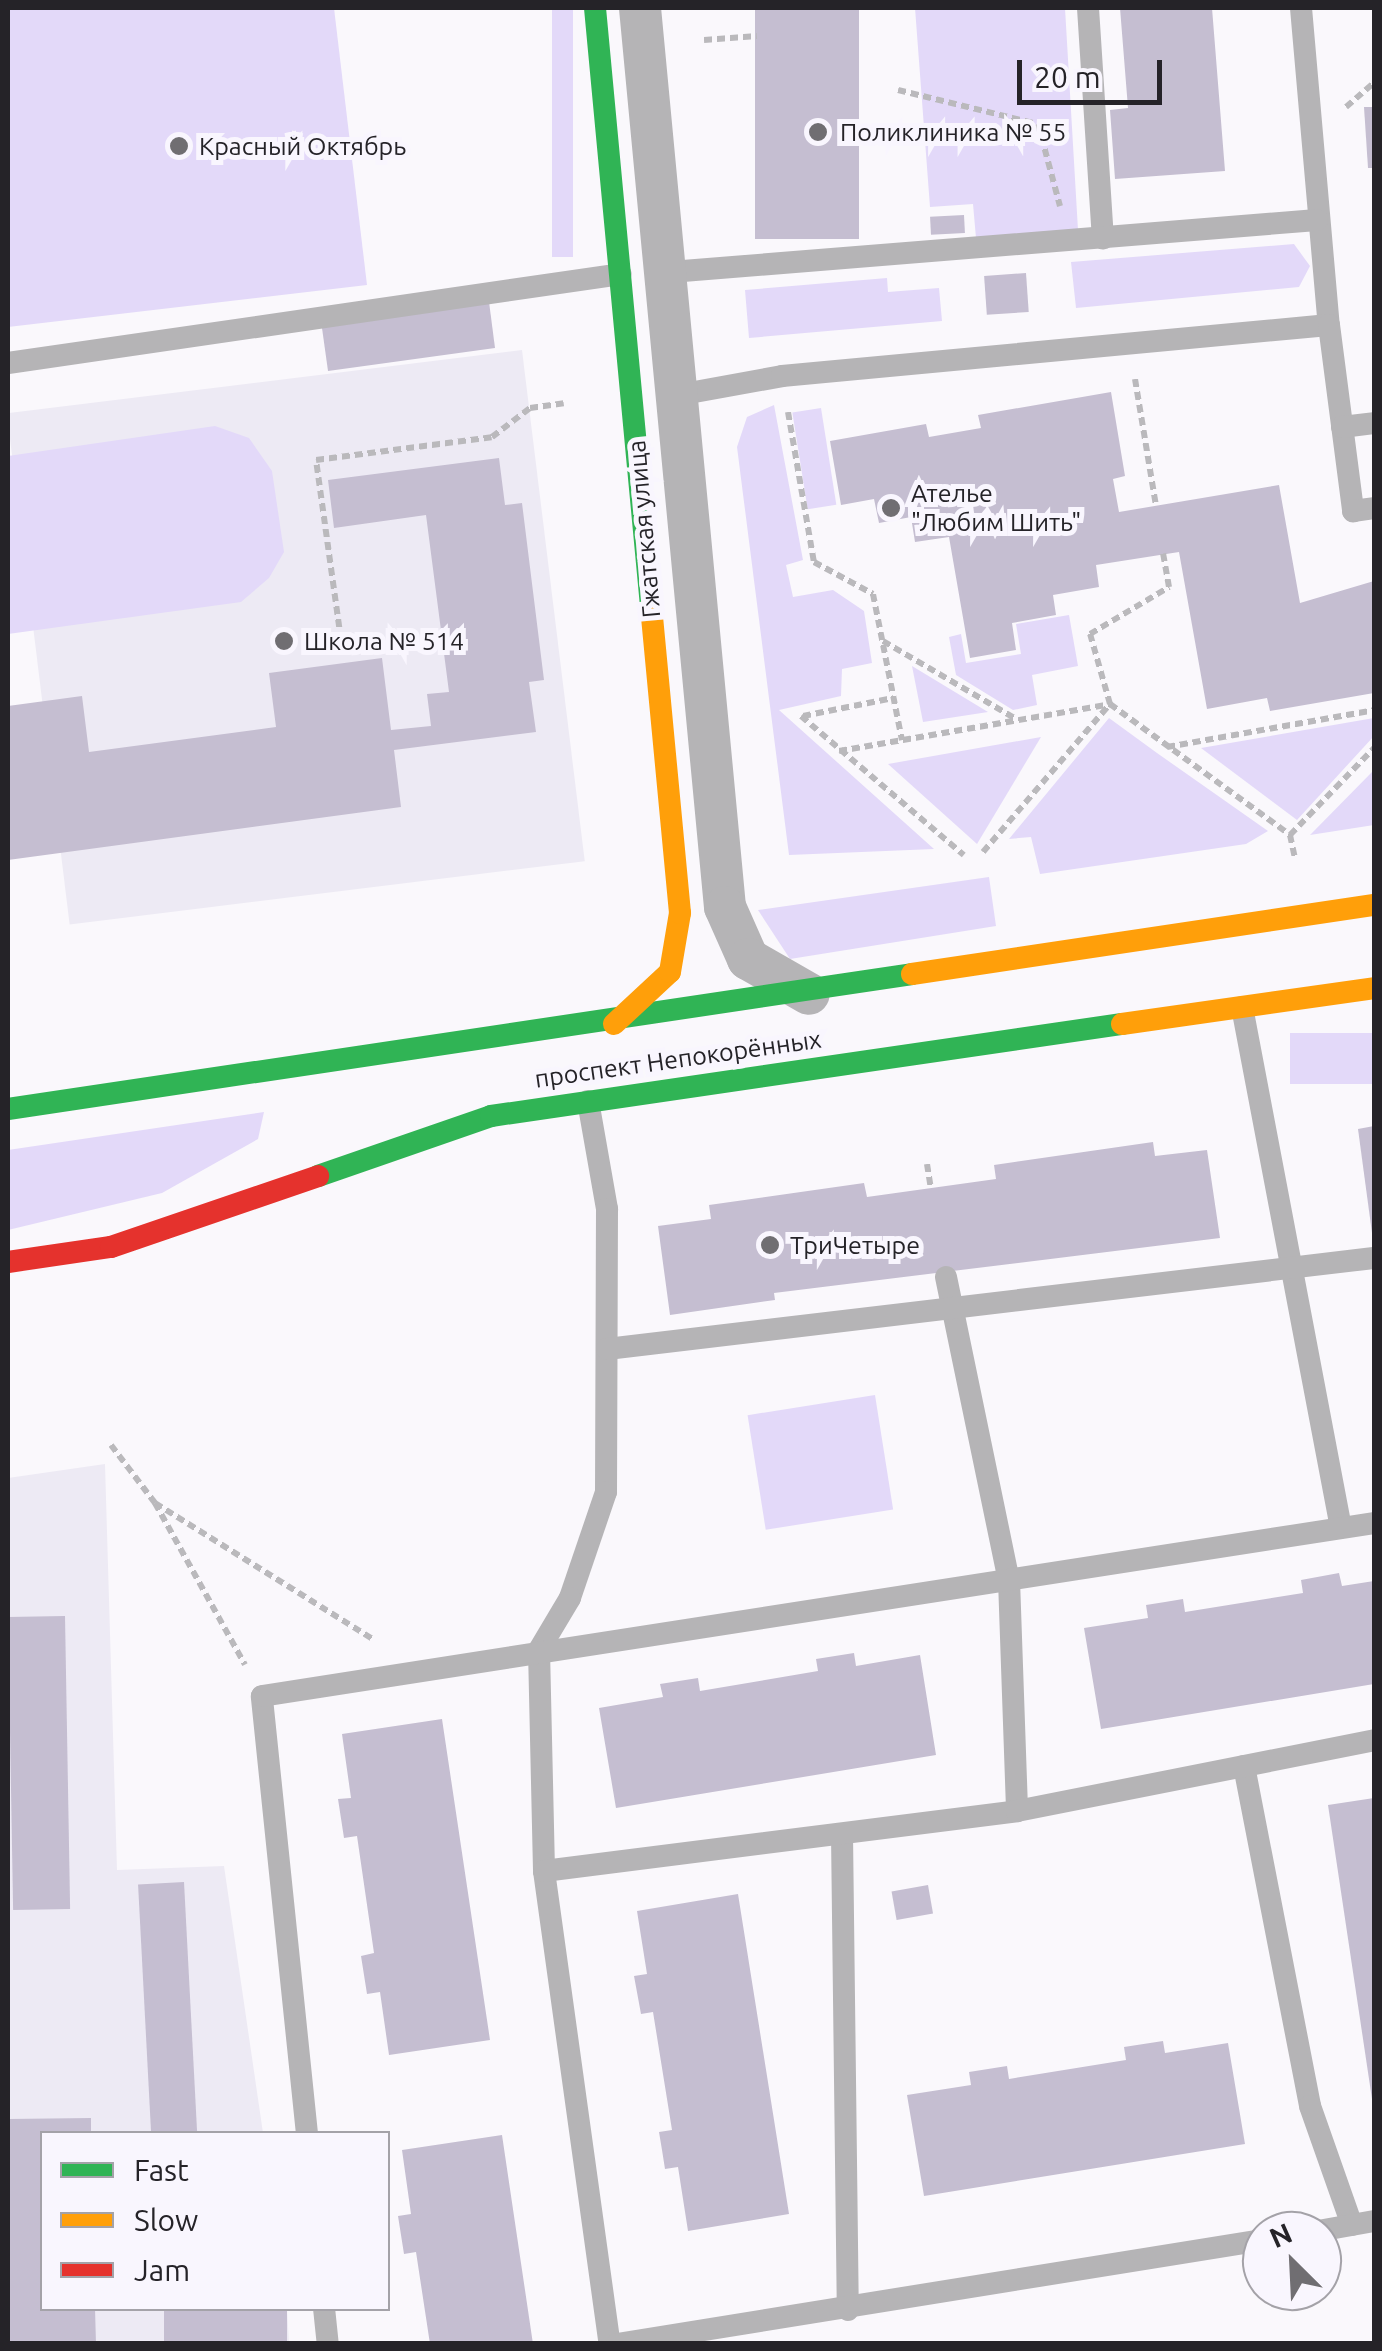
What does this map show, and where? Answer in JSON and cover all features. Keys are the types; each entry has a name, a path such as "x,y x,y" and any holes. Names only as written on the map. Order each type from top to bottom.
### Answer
{"main road":[{"name":"Гжатская улица","path":"595,8 680,941 650,998 614,1024"},
{"name":"проспект Непокорённых","path":"8,1109 614,1024 1374,905"},
{"name":"проспект Непокорённых","path":"8,1262 111,1247 397,1142 588,1098 1374,988"}],"street":[{"name":"Гжатская улица","path":"640,8 725,907 748,958 808,994"}],"lane":[{"path":"1088,8 1103,238"},
{"path":"1301,8 1317,220 1354,511 1374,508"},
{"path":"8,363 620,274 1072,242 1317,220"},
{"path":"632,400 677,396 782,376 1329,325"},
{"path":"1342,427 1374,423"},
{"path":"1242,1007 1341,1528"},
{"path":"588,1098 608,1209 606,1492 570,1598 539,1650 544,1871 614,2344 848,2310 1242,2243"},
{"path":"606,1349 1374,1258"},
{"path":"946,1277 1009,1580 1017,1812"},
{"path":"307,2131 262,1696 1374,1523"},
{"path":"544,1871 1017,1812 1374,1740"},
{"path":"1244,1766 1310,2106 1364,2223"},
{"path":"842,1834 848,2310"},
{"path":"324,2311 328,2344"}],"path":[{"path":"704,40 757,36"},
{"path":"898,90 1038,124 1072,242"},
{"path":"1129,343 1156,506"},
{"path":"782,376 814,562 873,594 902,740"},
{"path":"341,640 316,460 492,437 530,408 564,403"},
{"path":"1164,554 1169,587 1090,634 1110,704 1290,835 1295,858"},
{"path":"882,640 1016,720"},
{"path":"894,698 801,716 964,854"},
{"path":"839,752 1110,704"},
{"path":"983,852 1110,704"},
{"path":"1166,747 1374,710"},
{"path":"1290,835 1374,748"},
{"path":"927,1164 930,1188"},
{"path":"111,1445 155,1503 262,1696"},
{"path":"155,1503 421,1670"}],"shaded area":[{"name":"Красный Октябрь","path":"8,8 334,8 367,285 8,327"},
{"path":"552,8 573,8 573,257 552,257"},
{"path":"915,8 1065,8 1078,230 976,238 973,204 930,207"},
{"path":"1294,244 1310,266 1299,287 1076,308 1071,262"},
{"path":"887,278 888,292 939,288 942,321 749,338 745,290"},
{"name":"Школа № 514","path":"522,350 585,861 70,924 8,413"},
{"path":"774,405 803,560 786,565 793,597 833,590 864,611 872,663 842,669 841,696 779,710 934,849 789,855 737,447 747,417"},
{"path":"821,408 836,505 808,509 792,413"},
{"path":"215,426 249,438 272,471 284,552 269,578 241,602 8,634 8,456"},
{"path":"1069,615 1078,666 1032,675 1037,705 1013,710 956,675 949,637 961,634 966,663 1021,654 1016,624"},
{"path":"912,666 988,712 923,722"},
{"path":"1109,718 1268,831 1246,844 1040,874 1031,837 1009,839"},
{"path":"1374,718 1374,736 1297,820 1201,748"},
{"path":"1041,737 977,844 888,764"},
{"path":"1374,770 1374,825 1310,835"},
{"path":"989,877 996,926 790,959 758,910"},
{"path":"1290,1033 1374,1033 1374,1084 1290,1084"},
{"path":"264,1112 258,1139 162,1193 8,1230 8,1150"},
{"path":"875,1395 893,1510 766,1530 748,1415"},
{"path":"105,1464 117,1870 224,1866 263,2131 40,2131 40,2311 287,2311 289,2343 8,2343 8,1478"}],"building":[{"name":"Поликлиника № 55","path":"755,8 859,8 859,239 755,239"},
{"path":"1120,8 1212,8 1225,171 1115,179 1110,110 1128,108"},
{"path":"1364,107 1374,107 1374,168 1368,168"},
{"path":"964,215 965,233 931,235 930,217"},
{"path":"1026,273 1029,312 987,315 984,276"},
{"path":"488,294 495,348 328,371 322,328"},
{"path":"1111,392 1125,476 1113,479 1119,512 1279,485 1300,603 1374,581 1374,693 1270,711 1267,698 1207,709 1179,552 1096,565 1099,587 1053,595 1056,615 1012,623 1016,650 970,658 949,537 915,542 911,517 879,523 874,499 841,505 830,441 926,424 929,437 981,428 978,415"},
{"path":"499,458 505,505 522,503 544,680 529,682 536,732 394,750 401,807 8,860 8,706 82,696 89,752 276,727 269,673 382,658 391,730 431,726 427,694 449,692 426,515 334,528 328,480"},
{"path":"1374,1126 1374,1233 1372,1233 1358,1129"},
{"path":"1153,1142 1155,1156 1207,1150 1220,1238 774,1293 775,1300 670,1315 658,1226 711,1219 709,1205 864,1183 867,1197 996,1179 994,1165"},
{"path":"1339,1573 1342,1586 1374,1581 1374,1684 1101,1729 1084,1628 1148,1618 1146,1605 1183,1599 1185,1612 1303,1593 1301,1580"},
{"path":"65,1616 70,1909 13,1910 8,1617"},
{"path":"854,1653 856,1666 920,1655 936,1755 616,1808 599,1708 663,1697 660,1684 698,1678 700,1691 818,1671 816,1659"},
{"path":"442,1719 490,2040 389,2055 380,1992 367,1994 361,1956 374,1953 357,1836 344,1838 338,1799 351,1798 342,1734"},
{"path":"1374,1798 1374,2099 1372,2099 1328,1805"},
{"path":"184,1882 197,2131 151,2131 138,1884"},
{"path":"928,1885 933,1914 897,1920 892,1891"},
{"path":"738,1894 789,2214 688,2231 678,2167 665,2169 659,2132 672,2130 653,2012 641,2014 634,1976 647,1974 637,1911"},
{"path":"1163,2041 1165,2053 1228,2043 1245,2144 924,2196 907,2095 971,2085 969,2072 1007,2066 1009,2079 1126,2060 1124,2047"},
{"path":"91,2118 91,2131 40,2131 40,2311 95,2311 96,2344 8,2344 8,2119"},
{"path":"502,2135 533,2344 430,2344 416,2252 404,2254 398,2216 411,2214 402,2150"},
{"path":"164,2311 287,2311 287,2344 164,2344"}],"traffic: fast":[{"path":"595,8 651,606"},
{"path":"8,1109 912,974"},
{"path":"318,1176 491,1116 1122,1024"}],"traffic: slow":[{"path":"614,1024 670,972 680,913 651,606"},
{"path":"912,974 1374,905"},
{"path":"1122,1024 1374,988"}],"traffic: jam":[{"path":"8,1262 111,1247 318,1176"}],"place":[{"name":"Поликлиника № 55","path":"818,132"},
{"name":"Красный Октябрь","path":"179,146"},
{"name":"Ателье \"Любим Шить\"","path":"891,508"},
{"name":"Школа № 514","path":"284,641"},
{"name":"ТриЧетыре","path":"770,1245"}]}
